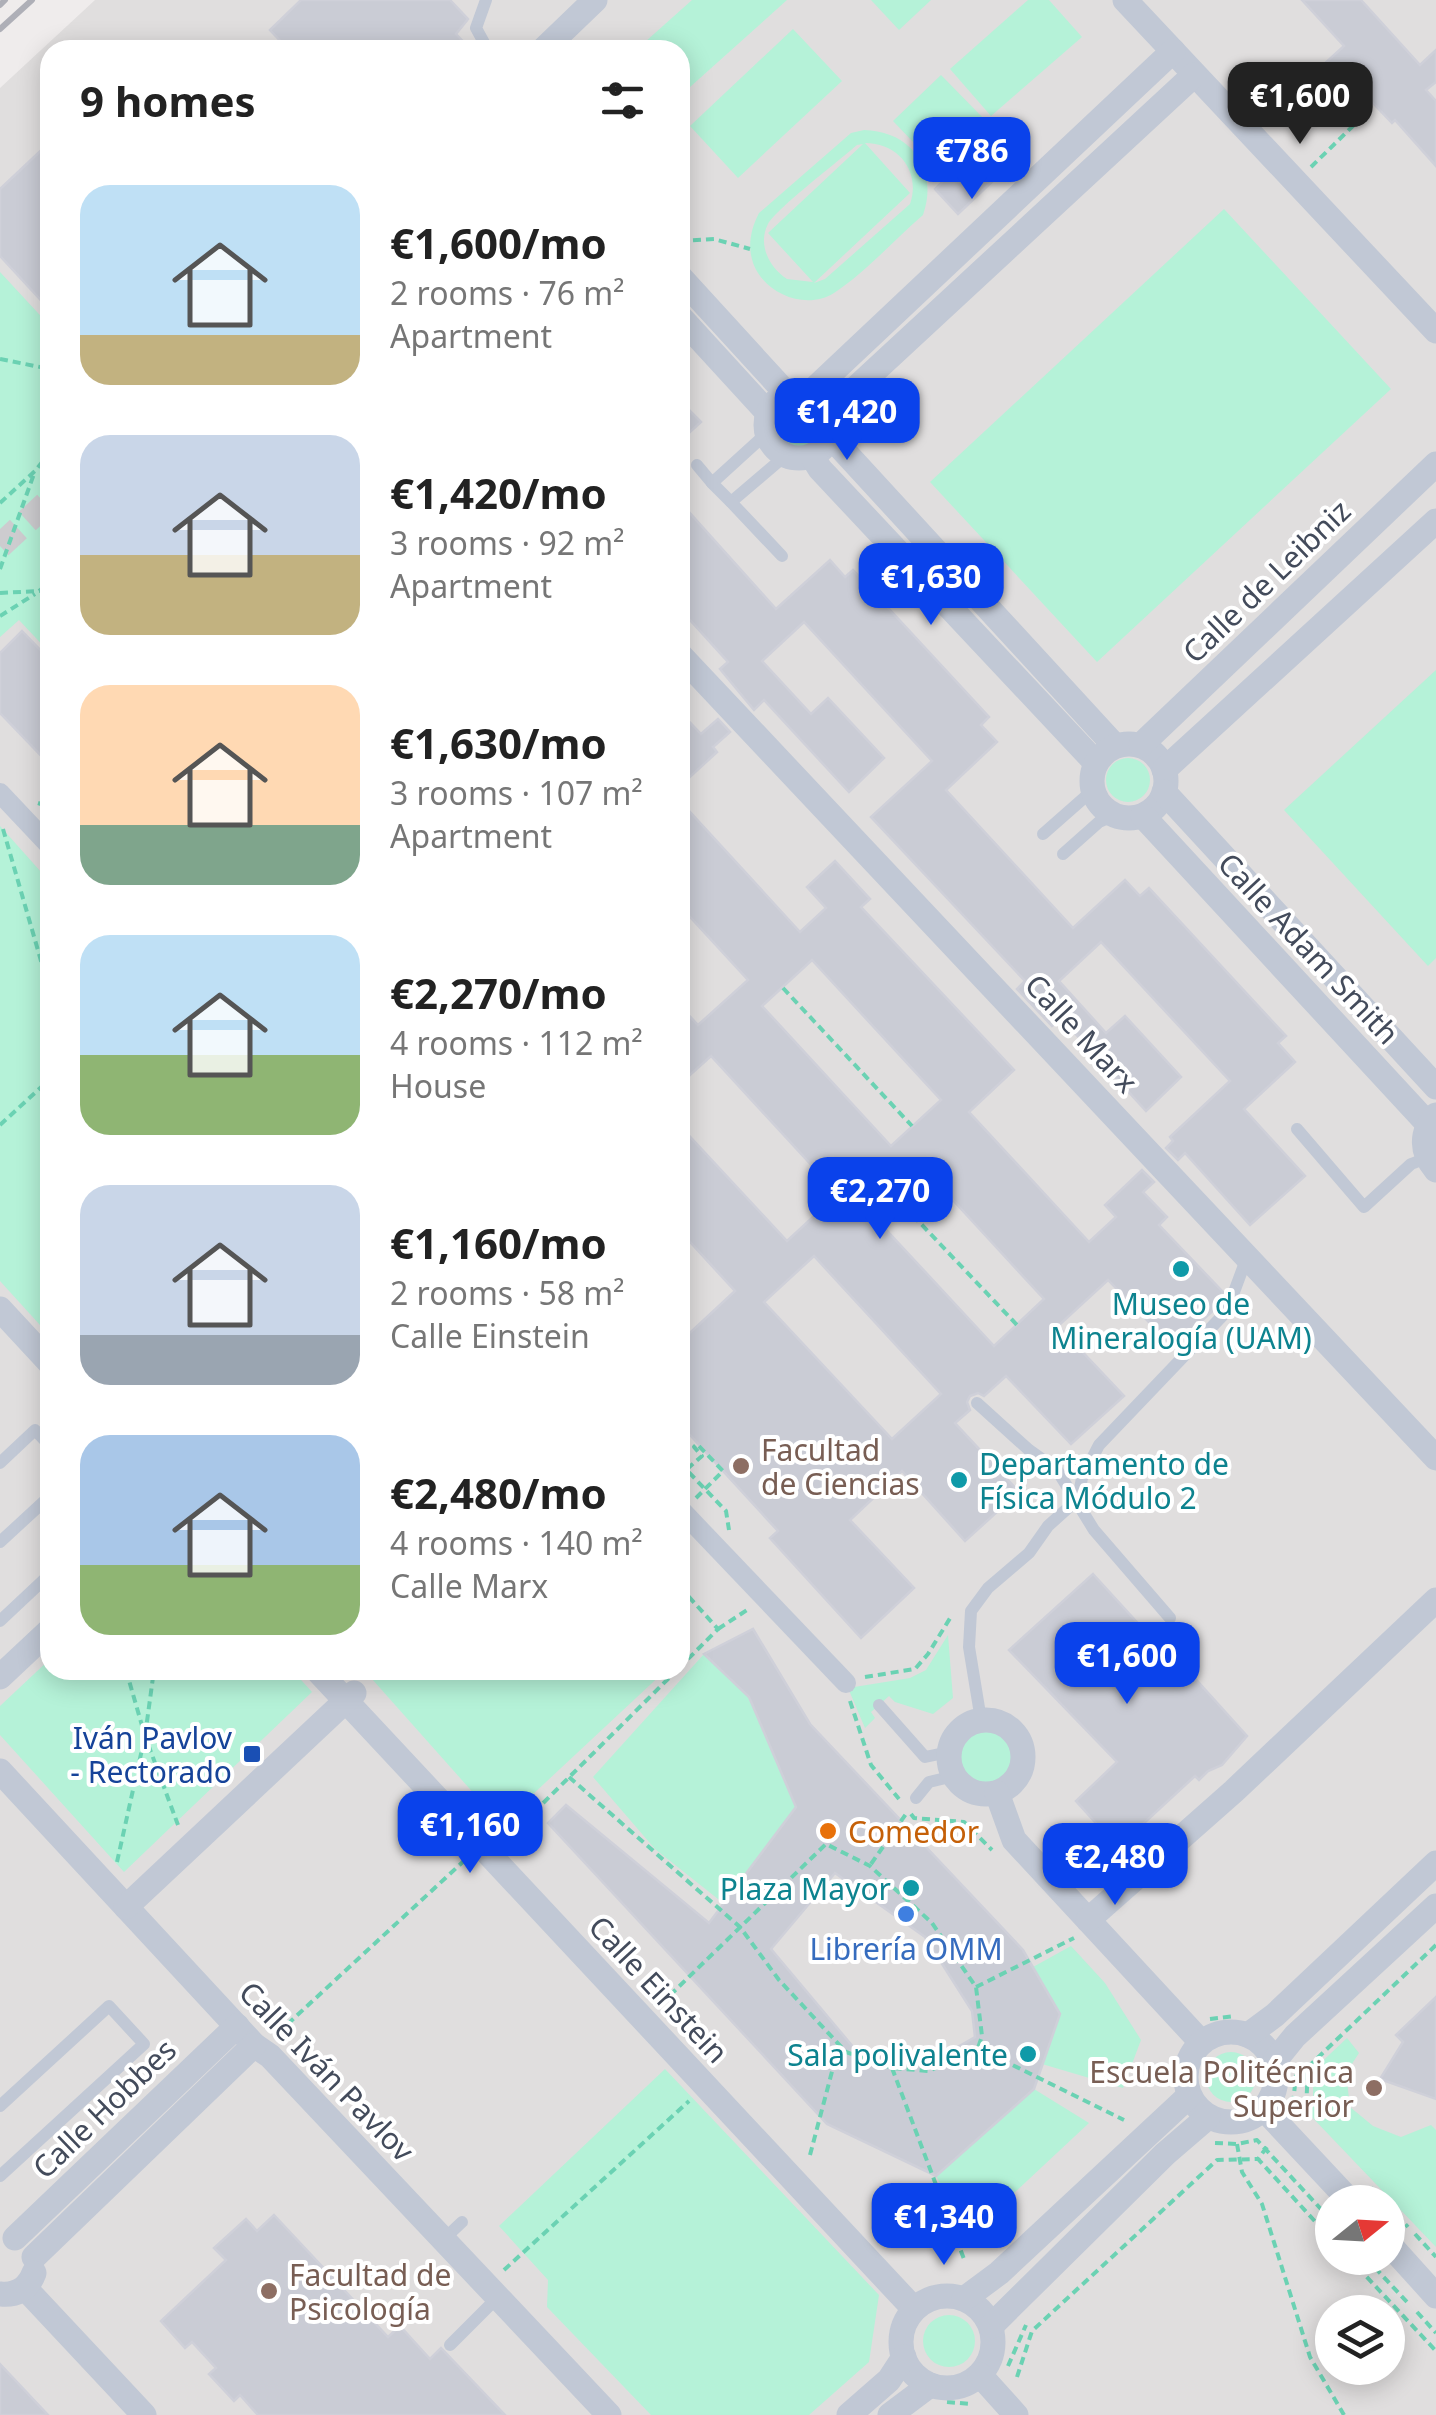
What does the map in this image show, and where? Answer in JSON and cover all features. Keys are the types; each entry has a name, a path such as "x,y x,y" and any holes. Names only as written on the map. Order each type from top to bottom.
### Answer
{"street":[{"path":"554,40 596,0"},
{"path":"1125,0 1436,331"},
{"path":"812,456 785,456 770,442 767,423 773,404 798,394 1173,51"},
{"path":"812,456 831,425 1194,75"},
{"path":"690,287 798,394 825,404 831,425 1101,766 1098,800 1116,815 1143,816 1154,808 1164,781 1436,521"},
{"path":"690,330 767,423"},
{"path":"812,456 1101,766"},
{"name":"Calle de Leibniz","path":"1141,746 1436,464"},
{"name":"Calle Marx","path":"690,666 1436,1458"},
{"path":"1101,766 1141,746 1151,751 1164,781"},
{"name":"Calle Adam Smith","path":"1164,781 1436,1087"},
{"path":"0,793 40,835"},
{"name":"Calle Adam Smith","path":"1143,816 1432,1119"},
{"path":"1431,1164 1424,1147 1432,1119"},
{"path":"0,1310 40,1353"},
{"path":"0,1331 40,1374"},
{"path":"690,1519 846,1683"},
{"path":"1079,1924 1234,1791 1436,1600"},
{"path":"0,1677 40,1639"},
{"name":"Calle Einstein","path":"328,1680 921,2304"},
{"name":"Calle Einstein","path":"339,1680 349,1698"},
{"path":"126,1907 349,1698"},
{"path":"981,1720 994,1720 1014,1733 1023,1756 1016,1779 997,1793 973,1792 951,1764 960,1730 981,1720"},
{"name":"Calle Iván Pavlov","path":"0,1771 270,2056 453,2231 609,2415"},
{"path":"997,1793 1014,1840 1079,1924 1201,2042"},
{"path":"1245,2025 1274,2062 1274,2092 1264,2109 1238,2123 1222,2123 1208,2117 1189,2096 1186,2067 1201,2042 1224,2032 1275,2014 1436,1864"},
{"path":"1274,2062 1295,2036 1436,1906"},
{"name":"Calle Hobbes","path":"8,2237 254,2036"},
{"name":"Calle Hobbes","path":"34,2257 254,2036"},
{"path":"964,2299 999,2272 1189,2096"},
{"path":"1264,2109 1335,2185"},
{"path":"991,2326 1138,2180 1208,2117"},
{"path":"8,2237 24,2242 34,2257 34,2274 13,2291 144,2415"},
{"path":"1405,2260 1431,2287"},
{"path":"890,2415 980,2375 992,2352 991,2326 985,2315 964,2299 939,2296 921,2304 902,2332 904,2358 935,2394"},
{"path":"849,2415 888,2380 904,2358"},
{"path":"980,2375 1016,2415"}],"lane":[{"path":"483,40 476,28 486,0"},
{"path":"712,482 767,423"},
{"path":"730,502 785,456"},
{"path":"697,465 782,556"},
{"path":"1044,834 1101,766"},
{"path":"1063,854 1099,822 1116,815"},
{"path":"1296,1129 1364,1207 1412,1164 1431,1164"},
{"path":"981,1720 969,1647 971,1611 988,1588 1029,1553 1048,1526 1078,1499 1082,1478 1098,1445 1227,1311 1247,1255"},
{"path":"977,1403 1057,1470 1094,1530 1170,1618"},
{"path":"0,1464 36,1430 40,1435"},
{"path":"0,1542 40,1505"},
{"path":"0,1621 40,1583"},
{"path":"879,1705 925,1757 951,1764"},
{"path":"912,1804 951,1764"},
{"path":"0,2106 109,2006 144,2044 0,2176"},
{"path":"450,2346 500,2284"}],"path":[{"path":"1308,170 1357,122"},
{"path":"690,240 714,239 750,248"},
{"path":"0,359 40,367"},
{"path":"0,504 40,465"},
{"path":"0,569 35,471"},
{"path":"0,594 39,591"},
{"path":"0,616 39,591"},
{"path":"0,820 40,958"},
{"path":"783,988 912,1126"},
{"path":"0,1125 40,1088"},
{"path":"886,1187 1016,1325"},
{"path":"690,1466 702,1456 694,1446 697,1444 723,1471 706,1488"},
{"path":"690,1473 726,1511 730,1530"},
{"path":"690,1598 718,1629"},
{"path":"690,1657 718,1629 765,1598"},
{"path":"956,1608 928,1654 914,1668 846,1683 871,1765 912,1804 914,1818 964,1822 992,1850"},
{"path":"129,1680 144,1736 178,1826"},
{"path":"114,1871 152,1680"},
{"path":"504,1835 512,1834 667,1680"},
{"path":"569,1777 740,1927 779,1980 846,2052 892,2068 929,2071 978,2048 982,2036 976,1987 932,1923 870,1866 826,1844 740,1927 663,2002"},
{"path":"870,1866 912,1804"},
{"path":"254,2036 473,1853"},
{"path":"976,1987 1078,1936 1079,1924"},
{"path":"1302,2113 1306,2110 1308,2067 1436,1945"},
{"path":"1199,2012 1207,2019 1245,2025"},
{"path":"810,2155 839,2045"},
{"path":"978,2048 1124,2120"},
{"path":"892,2068 964,2258"},
{"path":"500,2284 697,2094"},
{"path":"1257,2140 1315,2203"},
{"path":"1237,2144 1242,2172 1262,2204 1310,2357 1344,2415"},
{"path":"1258,2160 1265,2148"},
{"path":"1016,2377 1032,2331 1217,2160 1258,2160 1315,2222"},
{"path":"1365,2275 1436,2351"},
{"path":"1382,2275 1436,2334"},
{"path":"935,2394 977,2404"}],"shaded area":[{"path":"95,0 1436,0 1436,2415 0,2415 0,88 40,51 40,1680 690,1680 690,40 52,40"}],"green space":[{"path":"692,0 787,0 690,87 690,40 647,40"},
{"path":"871,0 931,0 899,30"},
{"path":"1028,0 1049,0 1082,37 991,116 950,69"},
{"path":"793,29 842,81 738,178 690,126"},
{"path":"941,75 986,121 938,168 893,121"},
{"path":"881,132 908,145 924,168 927,182 923,215 834,293 814,300 792,298 773,288 754,266 750,243 756,220 759,213 851,133","holes":["865,143 888,148 904,162 912,181 910,204 825,279 814,283 910,193","863,144 768,233 813,282 787,279 767,255 764,240 768,224 809,185"]},
{"path":"1224,209 1391,389 1097,662 930,482"},
{"path":"0,272 40,315 40,642 19,620 0,637"},
{"path":"798,403 813,410 820,425 813,440 798,447 783,440 776,425 783,410"},
{"path":"1436,670 1436,958 1428,966 1284,810"},
{"path":"1128,758 1143,765 1150,780 1143,795 1128,802 1113,795 1106,780 1113,765"},
{"path":"0,826 40,871 40,1325 0,1281"},
{"path":"948,1635 953,1698 933,1714 895,1702 889,1696 871,1712 875,1718 865,1728 848,1688 910,1678 926,1670"},
{"path":"704,1654 749,1697 796,1807 723,1903 655,1849 593,1777 681,1680 690,1680 690,1670"},
{"path":"40,1668 40,1680 301,1680 312,1692 124,1872 0,1735 0,1706"},
{"path":"373,1680 655,1680 501,1824"},
{"path":"985,1731 1004,1739 1012,1758 1004,1777 985,1785 966,1777 958,1758 966,1739"},
{"path":"1071,1946 1105,1983 1141,2040 1123,2088 1042,2064 1060,2014 1033,1967"},
{"path":"1347,2038 1359,2053 1346,2073 1350,2107 1373,2126 1401,2137 1431,2125 1436,2130 1436,2247 1405,2215 1405,2185 1377,2185 1309,2114 1313,2106 1313,2070"},
{"path":"1231,2052 1248,2060 1256,2077 1248,2094 1231,2102 1214,2094 1206,2077 1214,2060"},
{"path":"665,2069 879,2295 869,2362 809,2415 651,2415 547,2307 548,2280 499,2226"},
{"path":"1034,2089 1089,2123 969,2235 936,2176"},
{"path":"949,2315 967,2323 975,2341 967,2359 949,2367 931,2359 923,2341 931,2323"}],"building":[{"path":"301,0 450,0 468,19 456,34 462,40 280,40 270,30"},
{"path":"1302,0 1361,0 1420,65 1436,50 1436,82 1426,90 1436,101 1436,166 1395,120 1392,123 1370,100 1361,108 1323,65 1344,46"},
{"path":"993,134 1016,159 958,214 935,189"},
{"path":"40,151 40,299 0,256 0,189"},
{"path":"690,411 701,422 690,432"},
{"path":"690,513 776,609 830,560 845,577 853,570 989,717 981,725 997,742 946,790 1073,928 1125,880 1140,896 1149,888 1286,1036 1278,1043 1295,1062 1244,1109 1305,1176 1250,1225 1185,1153 1178,1160 1166,1148 1173,1141 1170,1137 1230,1081 1101,942 1059,981 1106,1033 1125,1016 1181,1077 1146,1111 1061,1018 1052,1026 1017,989 1025,981 871,817 932,761 804,622 762,661 811,714 828,698 884,758 849,792 764,700 754,710 720,669 728,662 690,620"},
{"path":"22,631 40,650 40,755 0,713 0,653"},
{"path":"718,719 730,732 713,747 717,752 690,777 690,722 701,734"},
{"path":"690,812 800,932 826,908 807,887 835,861 870,899 861,907 1014,1070 969,1112 1089,1242 1116,1217 1105,1205 1142,1170 1154,1182 1143,1192 1167,1217 1159,1225 1223,1292 1218,1306 1173,1347 1108,1280 1058,1326 1124,1396 1071,1444 1006,1376 984,1396 970,1396 970,1410 955,1423 1019,1492 965,1541 902,1471 850,1520 914,1588 861,1638 770,1538 778,1531 690,1435 690,1333 735,1291 690,1242 690,1137 787,1241 838,1194 711,1056 690,1075 690,1017 698,1025 748,980 690,917","holes":["812,960 941,1100 891,1146 762,1006","916,1160 1044,1299 994,1346 865,1207","814,1256 941,1394 892,1439 764,1302"]},
{"path":"1093,1574 1247,1736 1222,1765 1199,1780 1195,1776 1144,1823 1148,1827 1122,1852 1076,1801 1117,1762 1009,1650"},
{"name":"Plaza Mayor","path":"753,1629 810,1724 1023,1950 1060,2014 1034,2089 936,2176 827,2124 548,1823 566,1805 709,1923 796,1807 749,1697 704,1654","holes":["835,1873 925,1937 972,2011 975,2037 928,2064 854,2048 771,1949"]},
{"path":"1436,1997 1436,2099 1380,2079 1403,2042 1396,2035"},
{"name":"Facultad de Psicología","path":"274,2215 388,2337 400,2326 430,2359 441,2348 505,2415 258,2415 240,2395 234,2401 209,2374 216,2368 192,2342 185,2348 161,2321 226,2260 214,2248 246,2219 257,2231"},
{"path":"0,2364 48,2415 0,2415"}],"tunnel":[{"path":"0,546 40,509"}],"railway":[{"path":"0,5 5,0"},
{"path":"0,29 32,0"}],"place":[{"name":"Museo de Mineralogía (UAM)","path":"1181,1269"},
{"name":"Facultad de Ciencias","path":"741,1466"},
{"name":"Departamento de Física Módulo 2","path":"959,1480"},
{"name":"Iván Pavlov - Rectorado","path":"252,1754"},
{"name":"Comedor","path":"828,1831"},
{"name":"Plaza Mayor","path":"911,1888"},
{"name":"Librería OMM","path":"906,1914"},
{"name":"Sala polivalente","path":"1028,2054"},
{"name":"Escuela Politécnica Superior","path":"1374,2088"},
{"name":"Facultad de Psicología","path":"269,2291"}]}
